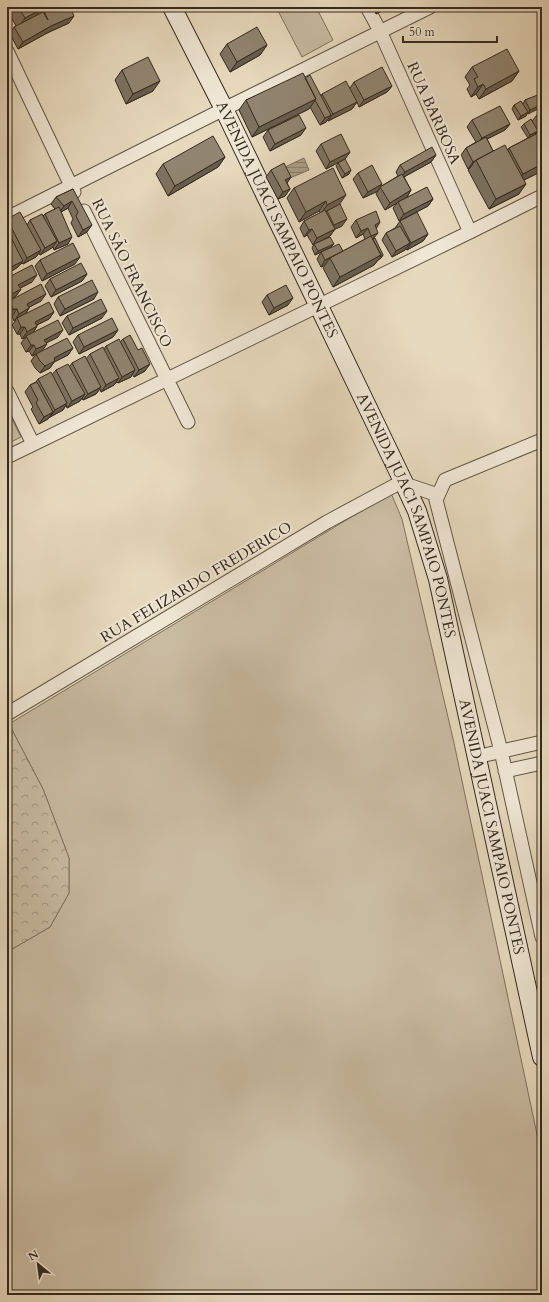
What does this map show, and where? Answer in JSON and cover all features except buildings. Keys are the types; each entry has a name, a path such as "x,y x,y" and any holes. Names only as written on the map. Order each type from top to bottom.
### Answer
{"main road":[{"name":"AVENIDA JUACI SAMPAIO PONTES","path":"172,7 224,109 417,511 438,579 542,1057"}],"street":[{"name":"RUA BARBOSA","path":"367,7 380,31 470,232"},
{"path":"7,218 430,7"},
{"name":"RUA SÃO FRANCISCO","path":"7,51 71,185 188,422"},
{"path":"7,457 542,196"},
{"path":"7,391 33,444"},
{"path":"542,440 445,480 436,500 501,751 542,937"},
{"path":"404,483 438,495"},
{"name":"RUA FELIZARDO FREDERICO","path":"7,714 327,522 404,483"},
{"path":"476,757 542,742"},
{"path":"505,770 542,763"}],"green space":[{"path":"276,7 316,7 333,40 302,57"},
{"path":"7,409 21,437 7,444"},
{"path":"391,493 402,519 454,743 542,1158 542,1295 7,1295 7,952 50,927 69,893 69,858 43,789 9,724"},
{"path":"9,724 43,789 69,858 69,893 50,927 7,952 7,725"}],"shaded area":[{"path":"304,158 309,170 290,178 285,167"}]}
